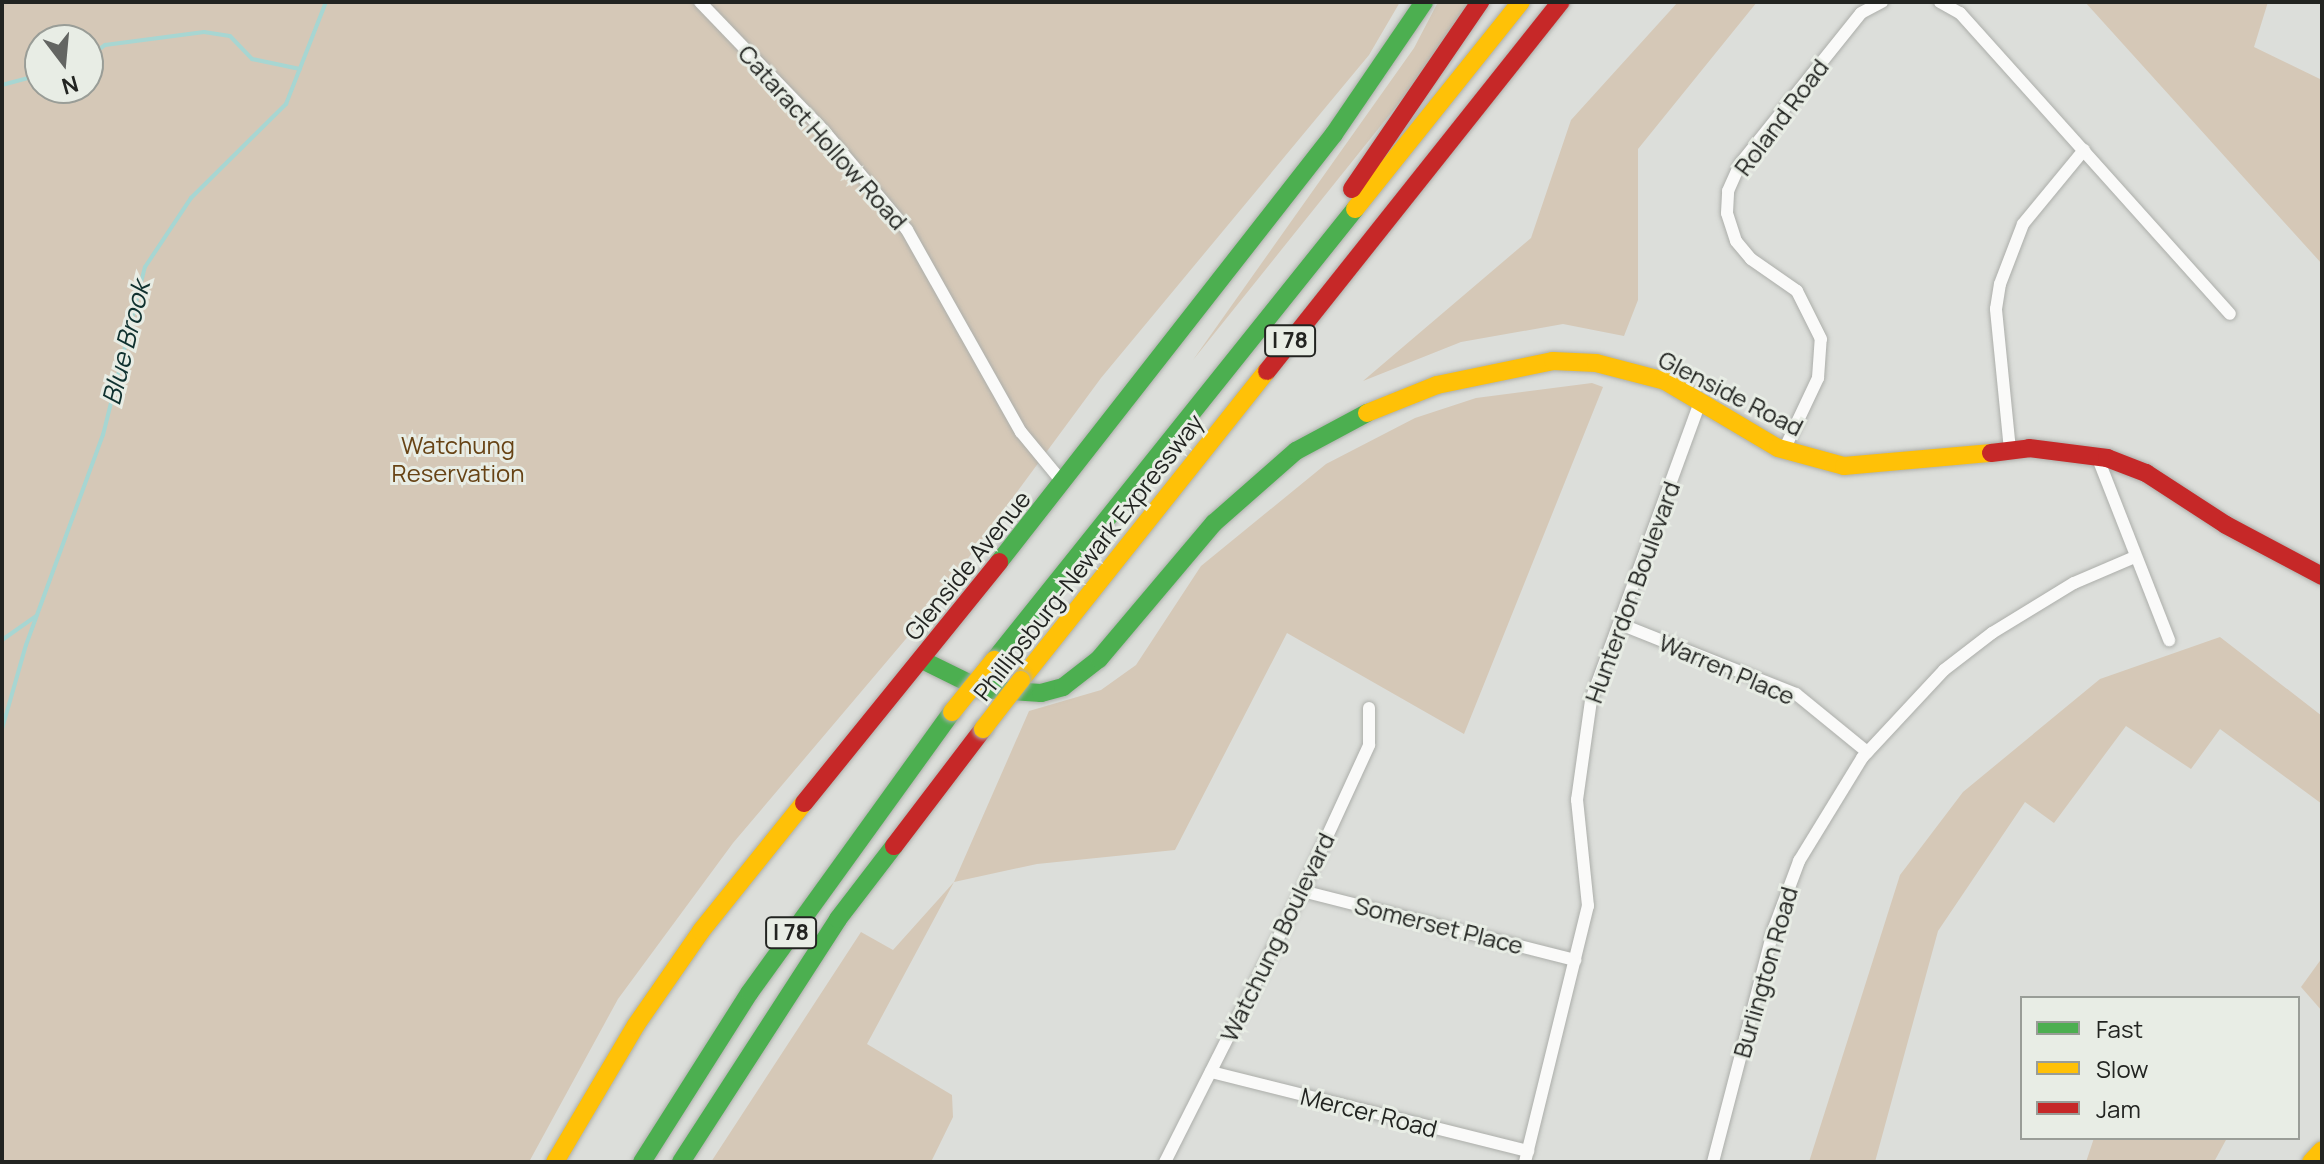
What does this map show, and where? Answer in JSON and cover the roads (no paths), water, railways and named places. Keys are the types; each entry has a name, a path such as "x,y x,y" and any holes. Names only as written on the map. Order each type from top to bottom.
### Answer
{"main road":[{"name":"Glenside Avenue","path":"555,1162 636,1025 701,931 1063,483 1334,134 1424,2"},
{"path":"1265,317 1480,2"},
{"name":"Phillipsburg-Newark Expressway","path":"642,1162 750,992 952,712 1265,317 1521,2"},
{"name":"Phillipsburg-Newark Expressway","path":"681,1162 838,919 1021,680 1561,2"},
{"name":"Glenside Road","path":"922,660 981,689 1041,693 1063,687 1099,659 1187,551 1258,481 1335,429 1437,385 1517,365 1596,363 1665,381 1784,450 1867,467 2010,450 2066,449 2097,456 2146,473 2226,525 2322,576"},
{"path":"2311,1162 2322,1150"}],"street":[{"name":"Cataract Hollow Road","path":"700,2 824,131 907,230 1021,432 1063,483"},
{"name":"Roland Road","path":"1784,450 1818,378 1821,339 1797,291 1751,259 1736,241 1727,213 1728,191 1740,164 1861,13 1882,2"},
{"path":"1940,2 1960,13 2230,314"},
{"path":"2010,450 1996,309 2000,284 2023,224 2084,150"},
{"name":"Hunterdon Boulevard","path":"1526,1157 1575,960 1590,886 1577,800 1580,759 1591,700 1701,400"},
{"path":"2097,456 2169,640"},
{"name":"Burlington Road","path":"1713,1162 1779,915 1828,808 1867,752 1944,670 1992,633 2074,583 2135,557"},
{"name":"Warren Place","path":"1620,624 1796,694 1867,752"},
{"name":"Watchung Boulevard","path":"1165,1162 1302,891 1369,745 1369,708"},
{"name":"Somerset Place","path":"1302,891 1575,960"},
{"name":"Mercer Road","path":"1211,1072 1526,1157"}],"waterway":[{"name":"Blue Brook","path":"2,729 26,645 103,435 145,267 191,198 286,104 326,2"},
{"path":"104,46 204,32 230,36 252,59 300,69"},
{"path":"2,85 24,79"},
{"path":"2,640 36,616"}],"park label":[{"name":"Watchung Reservation","path":"458,459"}]}
